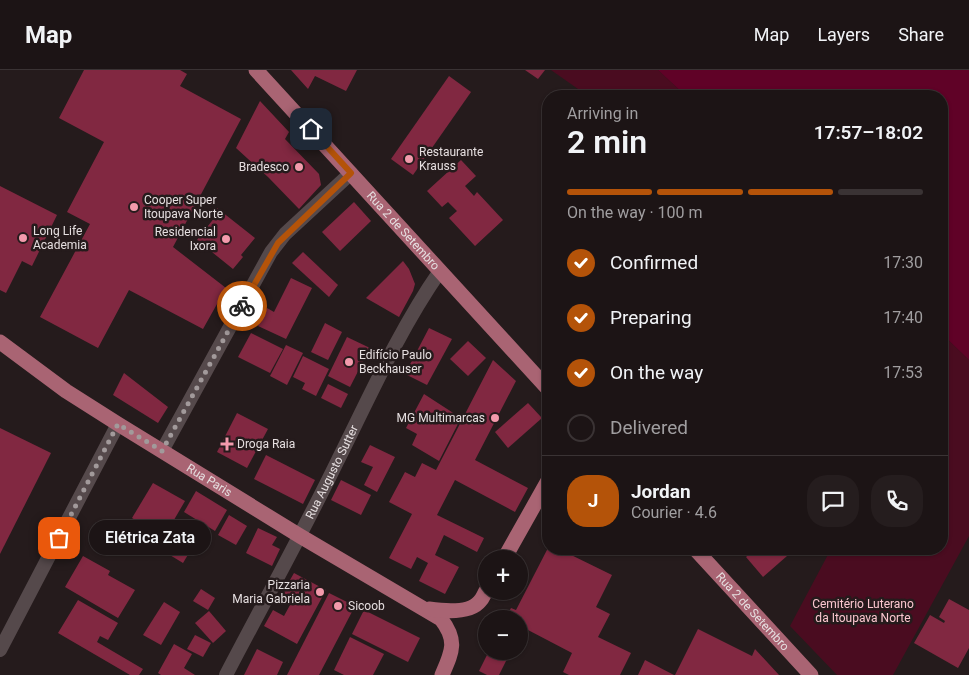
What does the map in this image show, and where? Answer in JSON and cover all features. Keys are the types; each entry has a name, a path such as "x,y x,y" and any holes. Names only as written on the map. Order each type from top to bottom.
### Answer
{"main road":[{"name":"Rua 2 de Setembro","path":"256,70 542,382"},
{"name":"Rua Paris","path":"0,342 66,391 118,424 300,536 441,619 448,628 452,640 452,651 442,675"},
{"path":"509,550 542,491"},
{"name":"Rua 2 de Setembro","path":"701,555 811,675"},
{"name":"Rua Paris","path":"425,608 440,611 460,611 478,600"}],"street":[{"path":"162,451 271,252 285,234 351,173"},
{"name":"Rua Augusto Sutter","path":"226,675 300,536 403,332 440,271"},
{"path":"0,650 118,424"}],"green space":[{"path":"551,70 658,70 680,90 579,90"},
{"name":"Cemitério Luterano da Itoupava Norte","path":"948,340 969,360 969,536 893,675 837,675 790,626 828,555 948,555"}],"shaded area":[{"path":"658,70 969,70 969,360 948,340 948,90 680,90"}],"building":[{"path":"84,70 180,70 187,74 180,86 241,119 173,247 226,288 203,329 129,290 98,348 40,317 90,224 67,212 104,142 59,118"},
{"path":"291,70 357,70 346,91 315,76 308,89"},
{"path":"525,70 545,70 538,79"},
{"path":"449,76 471,92 413,175 391,159"},
{"path":"260,101 289,132 285,139 319,174 321,185 299,209 236,148"},
{"path":"461,160 476,176 465,186 474,196 477,192 503,220 475,246 449,218 457,211 448,202 442,207 427,191"},
{"name":"Long Life Academia","path":"0,186 57,215 32,266 22,261 6,293 0,290"},
{"path":"354,202 371,221 340,251 322,232"},
{"name":"Residencial Ixora","path":"217,208 255,238 241,255 243,257 233,269 197,240 215,217 212,214"},
{"path":"303,252 338,285 329,297 292,263"},
{"path":"403,261 409,269 415,284 399,317 366,298"},
{"path":"291,278 312,288 286,339 258,326 267,308 274,312"},
{"path":"325,323 342,332 328,360 311,352"},
{"path":"429,328 452,339 427,385 405,374"},
{"path":"251,333 283,349 270,373 238,357"},
{"name":"Edifício Paulo Beckhauser","path":"347,337 370,348 350,387 328,376"},
{"path":"468,341 486,358 468,376 450,359"},
{"path":"286,345 303,353 287,385 270,376"},
{"path":"303,356 329,369 316,396 302,389 305,383 293,377"},
{"path":"493,360 516,381 475,460 528,488 515,512 455,480 437,515 484,538 477,552 444,535 435,555 459,567 445,594 419,581 428,563 417,557 411,569 389,558 412,514 389,502 405,472 415,477 422,463 436,470"},
{"path":"124,373 168,407 158,423 113,395"},
{"path":"328,384 348,394 341,408 321,398"},
{"path":"424,394 461,418 439,461 412,445 417,434 406,428"},
{"path":"528,403 542,418 508,448 495,432"},
{"path":"237,413 268,429 247,468 217,452"},
{"path":"0,428 51,453 0,554"},
{"path":"370,445 395,457 377,492 364,485 373,467 361,462"},
{"path":"266,455 315,480 303,504 254,479"},
{"path":"341,480 371,495 361,515 331,500"},
{"path":"153,483 185,501 164,537 132,518"},
{"path":"196,491 227,510 215,531 184,512"},
{"path":"229,515 247,526 236,545 218,535"},
{"path":"258,528 277,537 272,545 280,549 272,566 246,553"},
{"path":"169,535 192,548 183,563 160,549"},
{"path":"544,555 571,555 612,575 596,607 610,614 598,637 631,653 620,675 569,675 563,672 572,653 528,630 528,610 516,610 521,600 528,600 528,587"},
{"path":"748,555 788,555 763,577 746,557"},
{"path":"83,556 110,571 108,575 135,590 118,618 65,587"},
{"path":"294,573 326,590 297,644 264,626 273,610 284,616 290,605 279,599"},
{"path":"201,589 215,598 208,610 193,601"},
{"path":"329,593 355,606 319,675 287,675"},
{"path":"949,599 969,610 969,648 958,668 914,643 930,615 944,623 945,621 939,617"},
{"path":"78,600 118,623 108,640 100,636 97,642 143,669 139,675 130,675 58,633"},
{"path":"164,602 180,612 161,645 143,635"},
{"path":"364,610 420,638 408,662 352,634"},
{"path":"209,611 226,631 213,643 195,623"},
{"path":"698,629 752,656 755,649 779,675 675,675"},
{"path":"195,635 211,643 203,657 187,649"},
{"path":"350,637 384,654 373,675 344,675 334,670"},
{"path":"174,644 192,654 184,668 195,675 161,675 158,673"},
{"path":"257,649 283,662 277,675 244,675"},
{"path":"484,660 506,660 499,675 487,675 479,671"},
{"path":"645,660 674,675 638,675"}],"way so far":[{"path":"59,538 118,424 162,451 242,306"}],"place":[{"name":"Restaurante Krauss","path":"409,159"},
{"name":"Bradesco","path":"299,167"},
{"name":"Cooper Super Itoupava Norte","path":"134,207"},
{"name":"Long Life Academia","path":"23,238"},
{"name":"Residencial Ixora","path":"226,239"},
{"name":"Edifício Paulo Beckhauser","path":"349,362"},
{"name":"MG Multimarcas","path":"495,418"},
{"name":"Droga Raia","path":"227,444"},
{"name":"Elétrica Zata","path":"59,538"},
{"name":"Pizzaria Maria Gabriela","path":"320,592"},
{"name":"Sicoob","path":"338,606"}],"route":[{"path":"242,306 271,252 285,234 351,173 311,129"}]}
